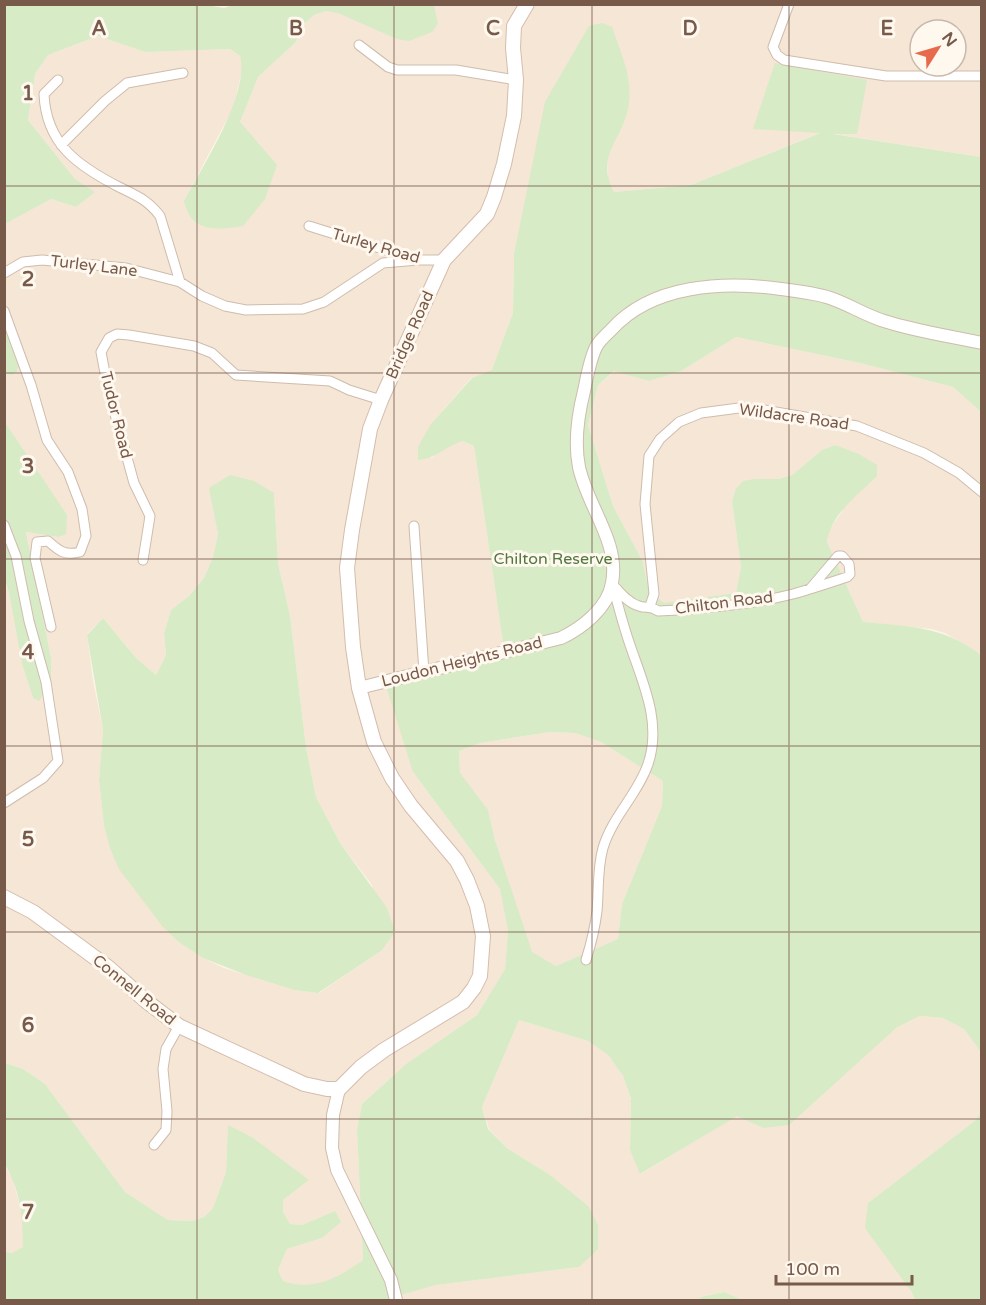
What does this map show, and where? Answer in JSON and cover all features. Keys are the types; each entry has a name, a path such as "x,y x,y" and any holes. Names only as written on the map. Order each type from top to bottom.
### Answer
{"main road":[{"name":"Bridge Road","path":"359,688 353,647 347,568 370,429 444,260 487,214 494,197 514,116 516,80 513,48 514,26 527,4"},
{"name":"Loudon Heights Road","path":"339,1089 361,1066 463,1002 480,976 483,936 477,906 457,861 411,806 382,761 374,742 359,688"},
{"name":"Connell Road","path":"4,897 42,919 109,968 146,1001 179,1026 304,1084 339,1089"}],"street":[{"path":"789,4 773,46 777,55 784,60 886,76 981,76"},
{"path":"359,45 388,67 397,70 456,70 516,80"},
{"path":"61,146 97,108 127,83 183,74"},
{"path":"58,80 44,94 45,109 55,138 74,159 97,175 145,199 154,207 160,216 180,282"},
{"name":"Turley Road","path":"309,226 418,260 444,260"},
{"name":"Turley Lane","path":"4,273 23,262 42,260 126,268 180,282 202,296 225,306 246,310 303,309 324,303 383,263 418,260"},
{"name":"Loudon Heights Road","path":"359,688 536,645 572,633 599,609 612,584 612,555 583,484 576,443 579,412 596,346 621,319 652,300 694,288 735,286 780,289 829,297 884,321 981,343"},
{"path":"4,311 31,385 47,440 68,472 82,509 86,536 80,552 71,555 57,549 48,541 38,542 34,558 51,627"},
{"name":"Tudor Road","path":"143,560 150,516 134,483 108,390 101,352 109,338 117,334 129,335 194,346 212,353 236,375 330,381 349,390 381,400"},
{"name":"Wildacre Road","path":"650,606 654,594 645,504 649,456 660,439 679,422 700,413 739,408 758,409 857,426 924,453 959,473 981,492"},
{"path":"4,525 15,556 29,621 46,682 58,761 43,778 4,803"},
{"path":"414,526 424,672"},
{"path":"586,960 594,929 603,848 611,828 640,781 653,747 647,692 630,646 612,584"},
{"name":"Chilton Road","path":"612,584 624,598 641,607 650,606 658,611 743,603 810,589"},
{"path":"154,1145 166,1130 167,1111 163,1069 166,1049 179,1026"},
{"path":"339,1089 333,1115 332,1148 337,1170 391,1280 396,1300"}],"shaded area":[{"path":"434,5 981,5 981,157 822,132 691,185 614,192 608,181 607,158 627,113 514,254 513,313 492,371 471,378 431,424 431,458 451,444 463,441 474,446 505,656 413,772 500,889 508,931 505,969 477,1015 406,1064 362,1104 357,1129 363,1260 341,1276 319,1285 293,1285 283,1281 278,1270 287,1249 322,1238 335,1211 302,1225 290,1224 283,1212 283,1200 309,1180 228,1126 226,1172 213,1208 204,1217 192,1221 168,1220 125,1192 45,1084 23,1069 5,1063 4,580 9,593 22,664 33,698 51,658 26,532 59,537 65,534 67,516 5,422 5,372 11,375 18,365 5,326 5,224 51,199 76,207 94,192 75,179 28,120 35,74 48,55 98,36 145,52 230,49 240,56 243,67 233,108 184,201 240,122 258,77 295,43 305,23 314,15 326,11 438,23","holes":["210,488 274,493 278,563 290,616 306,747 316,797 340,843 372,885 381,951 319,993 294,990 224,968 180,943 104,825 99,780 103,730 93,681 87,634 103,618 136,658 156,675 166,655 164,633 171,610 189,596 204,578 213,557 218,534"]},
{"path":"736,337 860,363 953,387 981,412 981,655 945,633 932,629 863,622 827,542 828,531 842,512 857,453 835,445 822,450 792,475 779,479 755,479 735,490 732,501 741,567 736,593 664,604 649,592 643,562 613,506 588,425 598,385 615,371 649,381 681,371"},
{"path":"550,732 575,733 601,742 663,781 662,806 622,904 618,939 556,966 531,952 488,811 460,774 459,751 480,743"},
{"path":"920,1016 943,1018 964,1029 981,1051 981,1112 976,1120 868,1203 915,1300 743,1300 724,1292 701,1297 698,1300 384,1300 436,1285 579,1267 550,1175 507,1148 489,1129 482,1107 519,1020 588,1041 608,1055 623,1076 631,1100 630,1150 641,1174 737,1115 763,1128 896,1028"},
{"path":"4,1165 13,1179 23,1220 23,1247 12,1253 5,1252"}],"green space":[{"path":"237,4 434,5 438,23 432,32 409,41 397,39 338,13 326,11 314,15 305,23 295,43 258,77 240,122 277,165 265,199 243,226 223,228 206,227 199,224 192,219 184,201 231,110 241,72 240,56 230,49 145,52 98,36 48,55 35,74 28,120 75,179 95,192 76,207 51,199 5,224 5,5 206,5 224,8"},
{"name":"Chilton Reserve","path":"602,23 612,27 628,80 627,113 608,160 607,170 614,192 691,185 820,133 753,129 775,63 867,80 857,134 833,134 981,157 981,412 953,387 860,363 736,337 681,371 649,381 614,371 598,385 588,425 613,506 643,562 649,592 664,603 736,593 741,567 732,501 735,490 743,481 779,479 792,475 822,450 835,445 857,453 877,465 877,476 839,514 829,532 827,542 863,622 925,629 952,638 981,655 981,1052 964,1029 943,1018 920,1016 896,1028 789,1125 763,1128 737,1116 640,1174 630,1150 631,1099 623,1076 608,1055 588,1041 519,1020 482,1107 488,1129 507,1148 550,1175 588,1206 598,1225 598,1249 579,1267 436,1285 384,1300 5,1300 5,1252 12,1253 23,1247 20,1204 5,1165 5,1063 23,1069 45,1084 125,1192 168,1220 192,1221 204,1217 213,1208 226,1172 228,1125 253,1138 309,1180 283,1200 283,1212 290,1224 302,1225 335,1211 341,1222 322,1238 287,1249 278,1270 283,1281 294,1284 315,1284 335,1277 363,1260 357,1129 362,1104 406,1064 477,1015 505,969 508,931 500,889 413,772 386,686 505,656 474,446 463,441 431,457 418,460 418,447 431,424 472,378 492,370 513,313 514,254 545,102 589,26","holes":["550,732 575,733 601,742 663,781 662,806 622,904 618,939 556,966 532,952 495,840 488,810 460,773 459,751 480,743"]},
{"path":"4,326 18,365 17,372 11,375 5,372"},
{"path":"5,422 67,515 66,534 59,537 26,532 51,658 51,681 39,701 33,698 22,664 5,580"},
{"path":"230,475 254,481 274,493 278,563 290,616 306,747 316,797 340,843 387,908 395,932 381,951 318,993 294,990 246,975 203,958 180,943 163,927 119,869 104,825 99,780 103,730 87,635 103,618 136,658 156,675 166,655 164,633 171,610 189,596 204,578 213,557 218,534 209,488"},
{"path":"981,1112 981,1300 915,1300 911,1291 865,1228 868,1203 976,1120"},
{"path":"724,1292 743,1300 698,1300 701,1297"}]}
